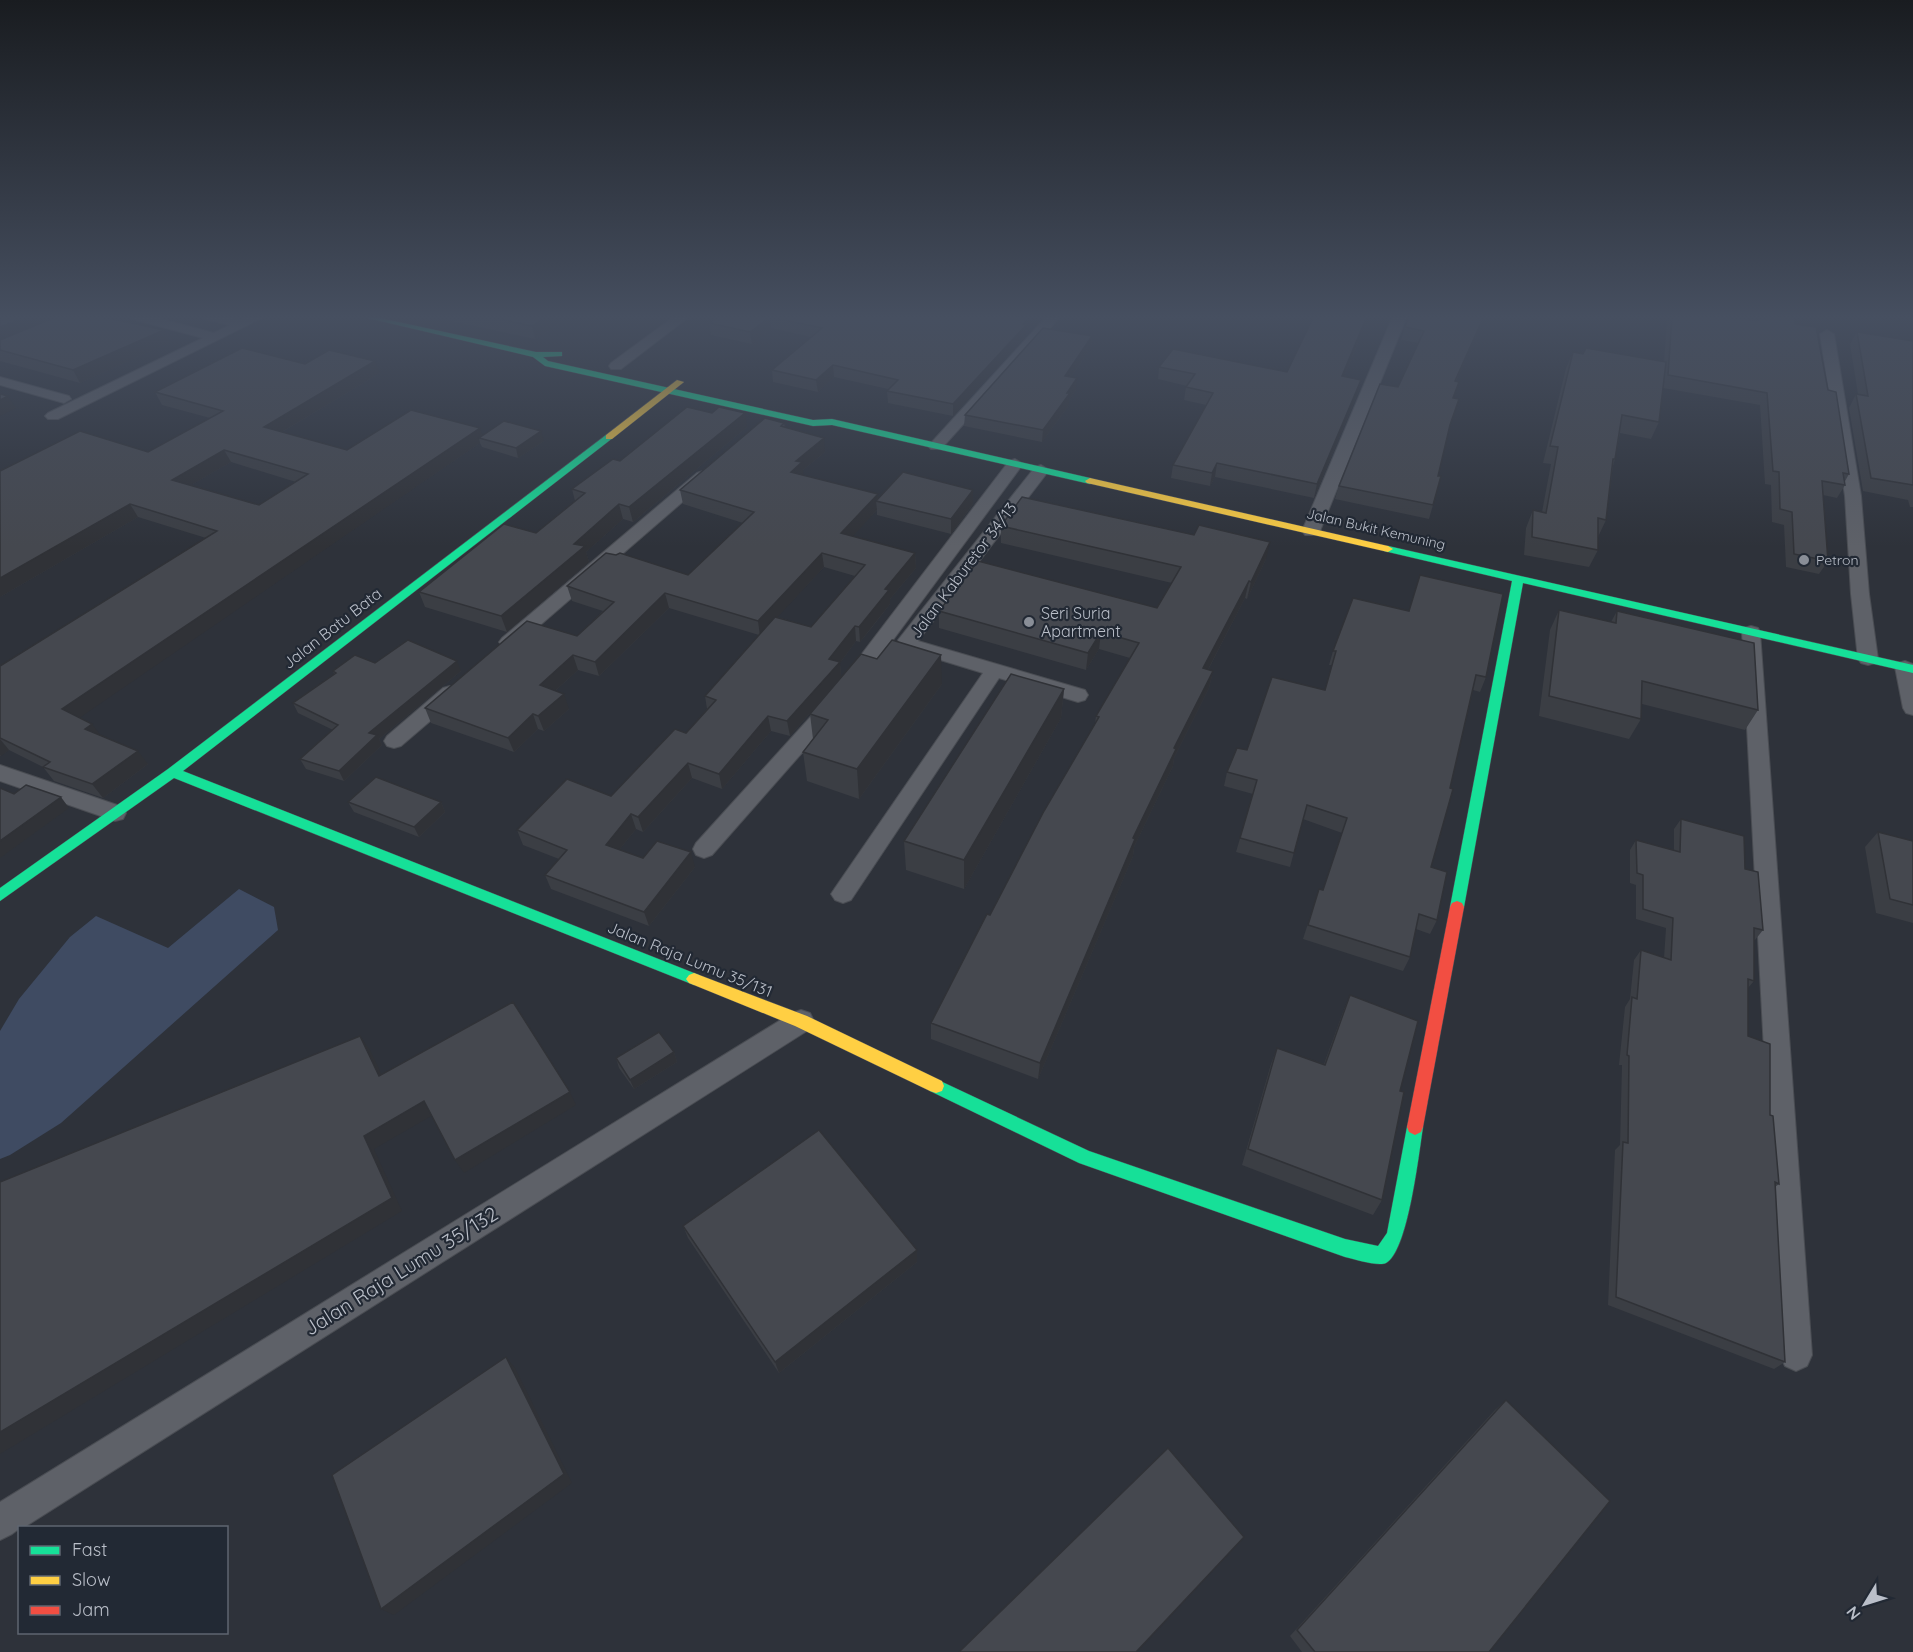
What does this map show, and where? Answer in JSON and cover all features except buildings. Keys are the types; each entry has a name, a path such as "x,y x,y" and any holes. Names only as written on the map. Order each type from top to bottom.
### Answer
{"street":[{"path":"43,393 64,399"},
{"path":"53,416 100,393"},
{"name":"Jalan Batu Bata","path":"0,895 173,772 666,393"},
{"name":"Jalan Bukit Kemuning","path":"700,393 813,423 832,422 1909,668"},
{"name":"Jalan Bukit Kemuning","path":"713,393 824,414 832,422"},
{"path":"936,446 984,393"},
{"path":"1311,531 1368,393"},
{"path":"1836,393 1853,496 1860,594 1868,659"},
{"path":"756,430 775,414"},
{"path":"494,656 720,461"},
{"path":"704,849 838,699 1015,464"},
{"name":"Jalan Kaburetor 34/13","path":"1041,470 908,640 908,644 1078,695"},
{"name":"Jalan Raja Lumu 35/131","path":"173,772 801,1021 1085,1156 1186,1194 1345,1248 1382,1256 1395,1236 1518,579"},
{"path":"1751,632 1796,1355"},
{"path":"1909,668 1913,708"},
{"path":"843,894 994,671"},
{"path":"394,741 466,679"},
{"path":"0,773 115,813"},
{"name":"Jalan Raja Lumu 35/132","path":"0,1522 801,1021"}],"water":[{"path":"239,889 274,907 278,930 61,1123 0,1159 0,1031 19,999 70,937 96,916 168,948"}],"traffic: fast":[{"path":"679,393 813,423 832,422 1090,481"},
{"path":"0,895 173,772 609,437"},
{"path":"1388,549 1913,669"},
{"path":"1457,907 1518,579"},
{"path":"173,772 694,979"},
{"path":"936,1086 1085,1157 1345,1248 1382,1256 1395,1236 1415,1127"}],"traffic: slow":[{"path":"609,437 666,393"},
{"path":"1090,481 1388,549"},
{"path":"694,979 801,1021 936,1086"}],"traffic: jam":[{"path":"1415,1127 1457,907"}],"place":[{"name":"Petron","path":"1804,560"},
{"name":"Seri Suria Apartment","path":"1029,622"}]}
